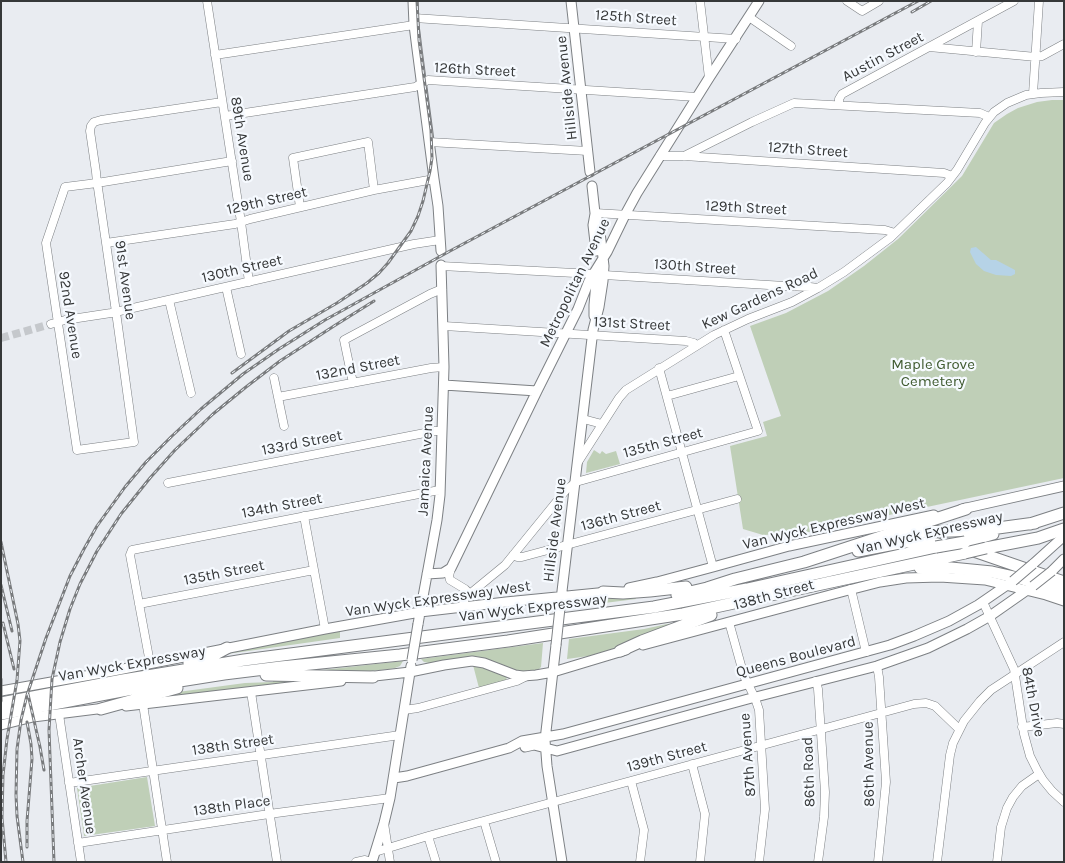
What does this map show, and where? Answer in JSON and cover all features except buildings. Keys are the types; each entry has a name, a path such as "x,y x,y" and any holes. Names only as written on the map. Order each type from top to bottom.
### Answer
{"highway":[{"path":"804,562 966,509"},
{"name":"Van Wyck Expressway","path":"1,714 224,674 400,655 579,631 683,614 884,570 965,547 1064,514"},
{"path":"865,542 915,532 983,530 1035,523"},
{"name":"Van Wyck Expressway","path":"1,703 150,675 253,659 682,602 936,547 986,548 1038,538 1064,529"},
{"path":"580,617 629,604 692,592 734,579 804,562 905,542 930,542 976,551 1064,582"},
{"path":"884,570 935,567 972,569 1016,577 1064,593"},
{"path":"602,592 650,592 734,579"},
{"path":"620,651 696,620 758,598"},
{"path":"150,675 166,668 200,660 227,648"},
{"path":"224,674 373,677"},
{"path":"101,709 179,688 205,677"}],"main road":[{"path":"413,1 414,22 438,206 441,252"},
{"name":"Hillside Avenue","path":"571,1 590,172"},
{"name":"Metropolitan Avenue","path":"451,568 536,391 578,309 589,281 598,273 603,259 637,193 759,1"},
{"name":"Hillside Avenue","path":"592,186 603,259"},
{"name":"Hillside Avenue","path":"562,862 545,737 592,335 599,307 597,259 593,225 595,213"},
{"name":"Jamaica Avenue","path":"372,862 384,823 394,778 410,672 438,512 444,385 441,266"},
{"name":"Hillside Avenue","path":"595,321 594,297 598,273"},
{"path":"578,309 586,297 594,297"},
{"path":"444,385 536,391"},
{"name":"Van Wyck Expressway","path":"966,509 1064,486"},
{"name":"Van Wyck Expressway West","path":"177,658 420,612 602,592 650,584 789,546 966,509"},
{"name":"Queens Boulevard","path":"509,748 522,741 569,732 890,645 949,621 983,602 1034,564 1064,536"},
{"name":"Queens Boulevard","path":"394,778 509,748 534,745 557,751 876,666 942,642 990,616 1030,588 1064,559"},
{"path":"427,574 443,573 451,568"},
{"name":"138th Street","path":"552,672 620,651 890,580 926,577 976,579 1010,583 1030,588 1064,601"},
{"name":"Van Wyck Expressway","path":"1,691 177,658"},
{"path":"1,725 32,716 373,677 410,672 444,664 472,661 484,663 515,675 527,676 552,672"}],"street":[{"name":"89th Avenue","path":"207,1 249,282"},
{"path":"700,1 709,78"},
{"path":"847,1 862,10 879,1"},
{"name":"Austin Street","path":"684,156 792,103 839,104 842,94 1014,1"},
{"path":"1032,94 1039,1"},
{"path":"749,17 791,46"},
{"path":"976,52 978,21"},
{"name":"125th Street","path":"215,55 414,22 574,28 736,39"},
{"path":"929,47 1036,57 1042,56 1064,44"},
{"name":"126th Street","path":"225,116 415,87 428,80 697,97"},
{"name":"Kew Gardens Road","path":"578,462 623,392 659,368 724,330 796,300 844,272 895,233 940,190 952,176 989,117 997,110 1007,103 1032,94 1064,92"},
{"name":"91st Avenue","path":"77,450 134,442 90,131 91,126 94,122 101,120 222,102"},
{"path":"839,104 980,113 989,117"},
{"path":"300,207 293,158 368,142 374,190"},
{"path":"429,142 588,151"},
{"name":"127th Street","path":"660,156 944,173 952,176"},
{"path":"98,183 232,162"},
{"name":"129th Street","path":"106,243 241,222 374,190 434,179"},
{"name":"92nd Avenue","path":"77,450 54,323 46,243 65,187 98,183"},
{"name":"129th Street","path":"595,213 885,230 895,233"},
{"name":"130th Street","path":"54,323 116,312 414,244 440,240"},
{"name":"130th Street","path":"441,266 598,273 818,288"},
{"path":"785,286 794,291 796,300"},
{"path":"226,287 241,354"},
{"path":"353,384 344,340 430,294 442,290"},
{"path":"169,300 191,393"},
{"name":"131st Street","path":"444,326 686,341 694,342 697,345"},
{"path":"667,396 739,376 724,330"},
{"name":"132nd Street","path":"278,397 444,367"},
{"path":"659,368 713,567"},
{"name":"135th Street","path":"576,482 758,431 739,376"},
{"path":"274,378 284,426"},
{"path":"583,419 602,424"},
{"name":"133rd Street","path":"168,483 442,431"},
{"path":"462,607 465,599 470,594 502,568 566,490 576,482"},
{"name":"134th Street","path":"139,604 130,555 130,551 133,549 440,490"},
{"name":"136th Street","path":"513,555 522,557 737,499"},
{"path":"304,516 325,629"},
{"path":"451,568 449,576 451,581 470,594"},
{"name":"135th Street","path":"139,604 314,570"},
{"path":"851,589 866,652"},
{"name":"84th Drive","path":"983,602 1012,665 1022,727 1028,748 1039,774 1052,791 1064,802"},
{"path":"139,604 150,663"},
{"name":"87th Avenue","path":"729,622 738,658 759,710 765,809 759,862"},
{"path":"937,862 949,762 953,743 959,729 973,709 996,686 1062,645"},
{"name":"86th Avenue","path":"876,666 879,677 882,712 886,789 878,862"},
{"path":"404,710 411,710 527,676"},
{"name":"86th Road","path":"816,681 825,800 818,862"},
{"path":"251,692 277,862"},
{"path":"143,704 167,862"},
{"name":"139th Street","path":"375,852 914,704 929,704 938,709 959,729"},
{"name":"Archer Avenue","path":"59,714 81,862"},
{"path":"1022,727 1056,723 1064,724"},
{"name":"138th Street","path":"69,783 400,735"},
{"path":"692,764 705,814 700,862"},
{"path":"997,862 1001,827 1007,808 1022,786 1039,774"},
{"path":"631,781 644,830 640,862"},
{"name":"138th Place","path":"78,843 390,798"},
{"path":"484,821 496,862"},
{"path":"384,823 390,862"},
{"path":"428,836 436,862"},
{"path":"356,862 365,860 372,862"}],"green space":[{"name":"Maple Grove Cemetery","path":"1052,100 1064,100 1064,478 804,533 763,535 743,529 730,446 767,436 763,422 781,416 750,326 786,313 828,291 864,266 898,239 962,176 994,123 1018,108"},
{"path":"594,450 600,454 602,451 606,454 616,451 620,464 586,473 587,462"},
{"path":"635,597 636,599 573,607 574,600"},
{"path":"680,623 603,654 567,659 569,639"},
{"path":"340,631 340,638 220,655 220,654"},
{"path":"543,643 541,667 538,670 523,672 510,670 475,656 429,663 421,659"},
{"path":"403,661 400,666 395,668 362,672 295,673"},
{"path":"473,665 481,665 507,677 506,680 479,688"},
{"path":"273,679 318,681 176,697 178,692 245,683 273,682"},
{"path":"147,777 155,826 84,836 77,788"}],"water":[{"path":"976,247 991,260 996,260 1015,270 1015,274 1011,276 996,275 984,271 976,264 970,252 971,248"}],"tunnel":[{"path":"1,338 51,324"}],"railway":[{"path":"232,373 289,331 367,283 388,263 411,231 423,201 432,158 431,130 419,40 417,1"},
{"path":"23,862 17,816 17,749 27,695 46,638 70,576 97,526 125,487 172,436 243,374 325,320 450,251 918,1"},
{"path":"912,12 931,1"},
{"path":"54,862 49,730 52,679 70,609 97,551 121,514 150,478 175,450 213,414 280,361 374,301"},
{"path":"1,542 20,641 17,680 3,775 2,818 6,862"},
{"path":"1,585 12,631"},
{"path":"3,623 14,669"},
{"path":"1,679 1,701"},
{"path":"28,694 44,770"},
{"path":"27,722 32,759 27,847"}]}
